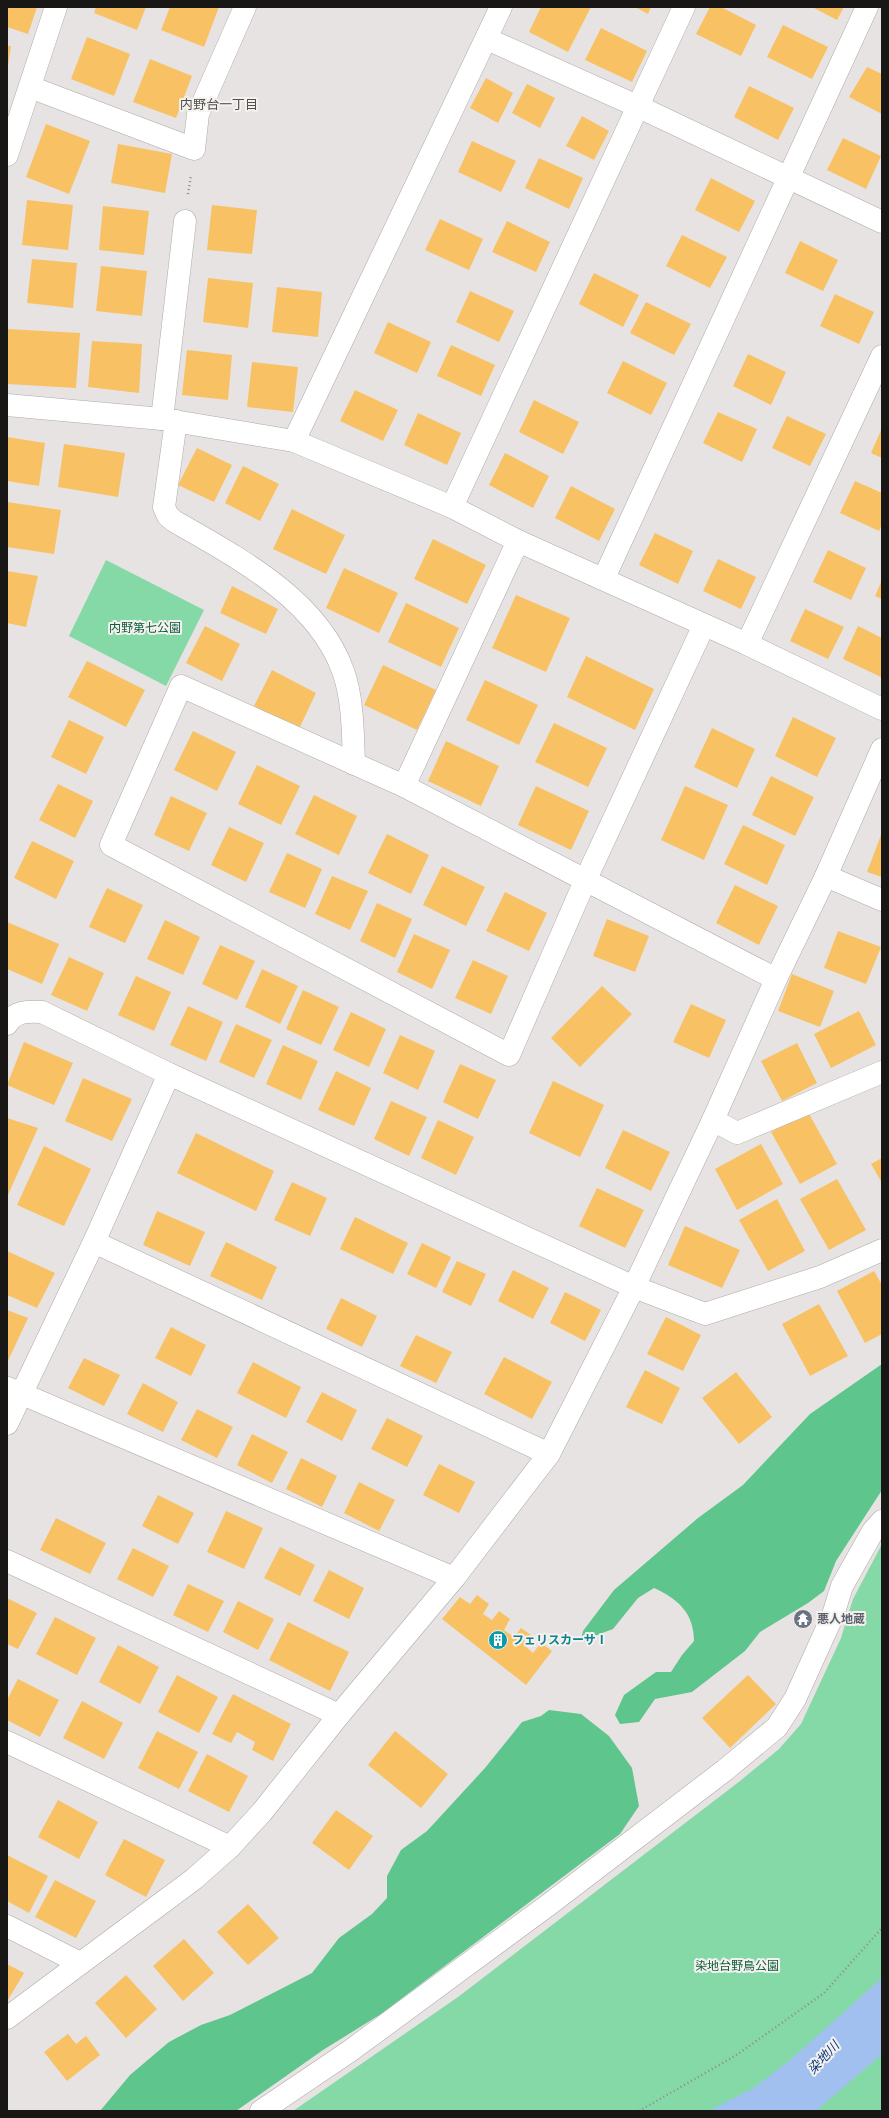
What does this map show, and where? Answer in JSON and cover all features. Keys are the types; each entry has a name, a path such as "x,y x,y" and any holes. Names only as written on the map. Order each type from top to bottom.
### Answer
{"street":[{"path":"7,155 56,7"},
{"path":"30,87 194,149 198,114 245,7"},
{"path":"294,441 501,7"},
{"path":"452,507 684,7"},
{"path":"604,578 867,7"},
{"path":"487,39 637,106 882,222"},
{"path":"185,221 169,420 164,507 168,516 174,521 225,550 293,598 332,647 343,671 352,716 354,764"},
{"path":"748,644 882,356"},
{"path":"7,405 169,420 294,441 452,507 518,541 604,578 748,644 882,709"},
{"path":"404,786 518,541"},
{"path":"704,625 584,881 509,1055 111,845 181,686 404,786 584,881 776,979"},
{"path":"7,2018 194,1879 230,1848 262,1812 339,1714 454,1578 548,1454 634,1287 713,1120 776,979 826,876 882,749"},
{"path":"826,876 882,900"},
{"path":"7,1024 12,1017 20,1013 42,1012 170,1074 634,1287 705,1314 820,1277 882,1250"},
{"path":"713,1120 737,1133 882,1072"},
{"path":"7,1424 14,1390 94,1242 170,1074"},
{"path":"94,1242 548,1454"},
{"path":"14,1390 454,1578"},
{"path":"261,2111 350,2051 551,1903 725,1770 777,1727 795,1699 833,1616 842,1586 873,1531 882,1521"},
{"path":"7,1561 339,1714"},
{"path":"7,1742 230,1848"},
{"path":"7,1926 80,1963"}],"path":[{"path":"185,221 194,149"},
{"path":"640,2111 738,2054 824,1993 882,1928"}],"green space":[{"name":"内野第七公園","path":"106,560 204,610 166,686 69,636"},
{"path":"882,1364 882,1490 836,1561 824,1591 808,1603 760,1632 745,1651 692,1692 655,1699 639,1722 620,1724 615,1715 624,1695 656,1672 671,1672 682,1655 694,1641 691,1622 688,1615 677,1602 663,1592 654,1588 638,1598 613,1629 597,1635 588,1643 581,1640 583,1631 614,1590 698,1518 743,1485 810,1414"},
{"name":"染地台野鳥公園","path":"882,1544 882,2111 293,2111 458,1997 740,1781 779,1749 801,1724 841,1638 853,1599"},
{"path":"549,1710 581,1714 609,1736 632,1768 639,1806 620,1834 381,2014 323,2050 236,2111 100,2111 130,2075 169,2042 201,2025 230,2015 312,1973 339,1938 372,1914 387,1898 387,1876 401,1850 427,1831 485,1768 522,1722 541,1716"}],"water":[{"name":"染地川","path":"882,1978 882,2054 816,2111 709,2111 755,2087 789,2061"}],"building":[{"path":"7,7 37,7 28,34 7,27"},
{"path":"96,7 146,7 137,30 94,13"},
{"path":"170,7 219,7 204,47 161,30"},
{"path":"541,7 591,7 568,52 529,32"},
{"path":"635,7 651,7 648,14"},
{"path":"710,7 721,7 756,25 741,56 696,34"},
{"path":"812,7 844,7 837,20"},
{"path":"783,25 828,47 812,79 767,57"},
{"path":"601,28 647,51 632,82 585,60"},
{"path":"87,37 130,54 114,96 71,79"},
{"path":"7,46 11,46 8,66 7,66"},
{"path":"150,59 192,76 176,118 133,102"},
{"path":"867,67 882,74 882,114 849,97"},
{"path":"486,78 513,93 498,123 470,108"},
{"path":"527,84 555,98 540,128 512,113"},
{"path":"749,86 794,108 778,140 734,117"},
{"path":"582,116 609,131 594,160 566,146"},
{"path":"46,124 90,141 69,194 26,177"},
{"path":"843,138 881,156 866,189 827,170"},
{"path":"472,141 516,161 501,192 458,172"},
{"path":"118,144 172,154 165,193 111,183"},
{"path":"539,158 583,178 569,209 525,188"},
{"path":"711,178 755,201 739,232 695,210"},
{"path":"27,200 73,205 68,250 22,245"},
{"path":"212,205 257,210 252,254 207,250"},
{"path":"103,206 149,211 144,255 99,250"},
{"path":"440,219 483,239 469,270 425,250"},
{"path":"507,221 550,242 536,272 492,252"},
{"path":"682,235 727,257 710,288 666,266"},
{"path":"800,241 838,260 823,291 785,273"},
{"path":"32,259 77,263 73,308 27,303"},
{"path":"101,266 147,271 142,316 96,311"},
{"path":"594,273 639,295 623,327 579,304"},
{"path":"208,278 253,283 248,328 203,322"},
{"path":"277,287 322,292 318,337 272,332"},
{"path":"470,291 514,311 499,342 456,322"},
{"path":"835,294 874,312 859,344 820,326"},
{"path":"646,302 691,324 674,355 630,333"},
{"path":"388,322 431,342 417,373 374,353"},
{"path":"8,329 80,333 76,388 7,384"},
{"path":"92,341 142,344 139,393 88,387"},
{"path":"451,345 495,365 481,396 437,376"},
{"path":"187,350 232,355 228,400 182,395"},
{"path":"748,354 786,372 771,405 733,386"},
{"path":"623,361 667,383 651,415 607,393"},
{"path":"252,362 298,367 293,412 247,407"},
{"path":"355,390 398,410 383,441 340,421"},
{"path":"534,400 579,422 563,454 519,432"},
{"path":"718,412 757,429 742,462 703,443"},
{"path":"418,413 461,433 447,465 404,445"},
{"path":"787,416 826,434 810,466 772,448"},
{"path":"882,428 882,458 871,453"},
{"path":"7,437 45,443 39,486 7,481"},
{"path":"64,444 125,453 118,497 58,487"},
{"path":"197,448 232,465 214,502 178,485"},
{"path":"505,453 549,476 533,508 489,485"},
{"path":"243,466 279,484 260,521 225,503"},
{"path":"855,481 882,493 882,524 879,531 840,513"},
{"path":"571,486 615,509 599,541 555,518"},
{"path":"7,502 61,510 54,554 7,547"},
{"path":"292,509 345,535 326,574 273,549"},
{"path":"655,533 693,551 678,584 639,565"},
{"path":"433,539 486,565 467,604 414,579"},
{"path":"828,550 866,568 851,600 813,582"},
{"path":"718,559 756,577 741,609 703,591"},
{"path":"344,568 398,593 379,633 326,608"},
{"path":"7,571 38,576 26,627 7,623"},
{"path":"882,580 882,599 875,596"},
{"path":"232,586 278,609 266,634 220,613"},
{"path":"516,595 570,618 546,672 492,648"},
{"path":"406,603 459,628 441,667 388,642"},
{"path":"805,609 844,627 828,659 790,641"},
{"path":"205,626 240,644 222,681 186,663"},
{"path":"858,626 882,638 881,677 843,659"},
{"path":"586,656 654,689 635,730 567,697"},
{"path":"87,661 145,690 126,727 68,697"},
{"path":"383,665 436,690 417,730 364,705"},
{"path":"272,670 316,693 299,729 254,706"},
{"path":"485,680 538,705 519,745 466,720"},
{"path":"793,717 836,738 817,777 775,756"},
{"path":"69,720 104,737 86,774 51,757"},
{"path":"554,723 607,748 588,787 535,762"},
{"path":"712,728 755,749 737,788 694,767"},
{"path":"193,731 236,752 217,791 174,770"},
{"path":"446,741 499,766 481,806 428,781"},
{"path":"257,765 300,786 281,825 238,804"},
{"path":"771,776 814,797 795,836 752,815"},
{"path":"58,784 93,801 75,838 39,820"},
{"path":"536,786 589,811 571,850 518,825"},
{"path":"685,786 728,805 704,860 661,840"},
{"path":"314,795 357,816 339,855 295,834"},
{"path":"171,796 207,813 189,851 154,835"},
{"path":"743,825 785,845 767,885 724,864"},
{"path":"229,827 264,843 246,882 211,865"},
{"path":"387,834 429,855 411,894 368,873"},
{"path":"882,835 882,877 867,872"},
{"path":"32,841 74,861 56,899 14,878"},
{"path":"287,853 322,869 305,908 269,892"},
{"path":"442,866 485,887 466,926 423,905"},
{"path":"332,876 368,891 350,930 315,914"},
{"path":"735,885 778,906 759,945 716,923"},
{"path":"107,888 143,905 125,943 89,927"},
{"path":"505,892 547,913 529,951 486,931"},
{"path":"377,903 412,919 395,958 360,941"},
{"path":"607,919 649,936 635,972 593,956"},
{"path":"165,920 200,937 183,975 147,959"},
{"path":"7,922 59,944 42,984 7,969"},
{"path":"838,931 881,947 866,984 824,968"},
{"path":"414,934 450,950 432,989 397,972"},
{"path":"220,945 255,961 237,1000 202,984"},
{"path":"69,957 104,973 87,1011 51,995"},
{"path":"473,960 508,976 491,1014 455,998"},
{"path":"262,969 298,986 280,1024 245,1007"},
{"path":"792,974 834,991 820,1027 778,1011"},
{"path":"136,976 171,992 154,1031 118,1015"},
{"path":"602,986 632,1014 580,1067 551,1038"},
{"path":"303,990 339,1007 321,1045 286,1029"},
{"path":"691,1004 726,1020 709,1058 673,1042"},
{"path":"188,1006 223,1022 206,1061 170,1045"},
{"path":"859,1011 876,1045 831,1068 814,1034"},
{"path":"351,1012 386,1029 369,1067 333,1050"},
{"path":"236,1024 272,1040 254,1078 219,1062"},
{"path":"400,1035 435,1051 418,1090 383,1073"},
{"path":"24,1042 73,1063 54,1105 7,1085"},
{"path":"797,1043 817,1083 782,1101 761,1061"},
{"path":"283,1045 318,1061 301,1100 266,1084"},
{"path":"460,1064 496,1080 478,1119 443,1102"},
{"path":"336,1071 371,1088 354,1126 318,1110"},
{"path":"83,1078 132,1099 112,1141 65,1121"},
{"path":"553,1081 604,1105 580,1157 529,1133"},
{"path":"391,1101 427,1117 409,1156 374,1139"},
{"path":"808,1112 837,1164 800,1184 771,1132"},
{"path":"7,1118 38,1128 7,1197"},
{"path":"438,1120 474,1137 456,1175 421,1158"},
{"path":"623,1130 670,1152 651,1191 605,1168"},
{"path":"196,1133 274,1171 256,1211 177,1173"},
{"path":"761,1144 783,1184 737,1210 715,1169"},
{"path":"44,1146 91,1169 64,1226 17,1205"},
{"path":"882,1158 882,1183 871,1164"},
{"path":"837,1179 866,1230 829,1250 800,1199"},
{"path":"292,1182 327,1198 310,1236 274,1220"},
{"path":"597,1188 644,1210 625,1248 579,1226"},
{"path":"777,1199 805,1251 768,1271 739,1220"},
{"path":"157,1211 205,1232 190,1266 143,1245"},
{"path":"355,1217 408,1243 393,1274 340,1249"},
{"path":"685,1226 740,1250 722,1288 668,1265"},
{"path":"226,1242 277,1267 262,1300 210,1276"},
{"path":"422,1243 451,1257 436,1288 407,1274"},
{"path":"7,1251 55,1273 37,1308 7,1295"},
{"path":"457,1261 486,1274 471,1306 442,1292"},
{"path":"513,1270 549,1288 533,1319 498,1301"},
{"path":"874,1271 882,1285 882,1334 865,1343 837,1291"},
{"path":"565,1292 601,1310 585,1341 550,1323"},
{"path":"341,1298 377,1316 362,1347 326,1329"},
{"path":"819,1304 848,1356 810,1376 782,1324"},
{"path":"7,1310 28,1318 8,1361 7,1361"},
{"path":"666,1317 701,1335 683,1371 647,1354"},
{"path":"171,1327 206,1345 191,1376 155,1358"},
{"path":"416,1335 452,1352 436,1383 400,1366"},
{"path":"504,1357 552,1382 532,1419 484,1394"},
{"path":"84,1358 120,1375 104,1406 68,1388"},
{"path":"253,1362 301,1387 286,1418 237,1393"},
{"path":"645,1370 680,1388 662,1424 626,1407"},
{"path":"736,1372 772,1417 739,1444 702,1398"},
{"path":"143,1383 178,1402 163,1432 127,1414"},
{"path":"322,1392 357,1410 342,1441 306,1422"},
{"path":"197,1409 233,1427 217,1458 181,1440"},
{"path":"387,1418 423,1436 407,1467 371,1449"},
{"path":"252,1434 288,1452 272,1483 237,1465"},
{"path":"301,1458 337,1476 322,1507 286,1489"},
{"path":"439,1464 475,1482 459,1513 423,1495"},
{"path":"359,1482 395,1500 379,1531 344,1513"},
{"path":"158,1495 194,1513 178,1544 142,1526"},
{"path":"226,1511 263,1528 244,1569 207,1552"},
{"path":"56,1518 106,1543 90,1574 40,1550"},
{"path":"280,1547 315,1565 300,1596 264,1578"},
{"path":"133,1548 169,1566 153,1597 117,1579"},
{"path":"329,1570 364,1588 349,1619 313,1601"},
{"path":"188,1584 224,1601 208,1632 173,1615"},
{"name":"フェリスカーサⅠ","path":"477,1595 489,1604 483,1614 492,1620 499,1611 510,1619 504,1630 514,1637 521,1628 531,1635 524,1645 533,1653 541,1643 552,1651 526,1685 442,1619 460,1597 470,1604"},
{"path":"7,1598 37,1613 18,1649 7,1644"},
{"path":"238,1601 274,1619 258,1650 223,1632"},
{"path":"55,1617 96,1638 77,1675 36,1654"},
{"path":"288,1622 349,1652 330,1691 269,1660"},
{"path":"118,1645 159,1667 140,1704 99,1682"},
{"path":"177,1675 218,1697 199,1733 158,1712"},
{"path":"748,1675 776,1704 730,1748 702,1718"},
{"path":"18,1679 59,1700 40,1737 7,1720 7,1700"},
{"path":"233,1694 291,1724 273,1761 252,1750 255,1742 237,1732 231,1743 212,1734"},
{"path":"82,1701 123,1723 104,1759 63,1738"},
{"path":"157,1731 198,1752 179,1789 138,1768"},
{"path":"395,1731 448,1774 421,1808 368,1765"},
{"path":"207,1754 248,1776 229,1812 188,1791"},
{"path":"58,1800 98,1822 79,1859 38,1837"},
{"path":"336,1810 373,1836 349,1870 312,1843"},
{"path":"124,1839 165,1860 146,1897 105,1875"},
{"path":"7,1855 48,1876 29,1913 7,1901"},
{"path":"55,1880 96,1901 76,1938 35,1917"},
{"path":"248,1904 279,1938 248,1965 217,1932"},
{"path":"184,1939 214,1973 183,2001 153,1966"},
{"path":"7,1964 24,1973 8,2000 7,2000"},
{"path":"126,1975 157,2009 126,2038 95,2003"},
{"path":"68,2034 76,2044 86,2036 100,2055 67,2081 44,2052"}],"place":[{"name":"悪人地蔵","path":"803,1619"},
{"name":"フェリスカーサⅠ","path":"498,1640"}],"district":[{"name":"内野台一丁目","path":"219,104"}]}
